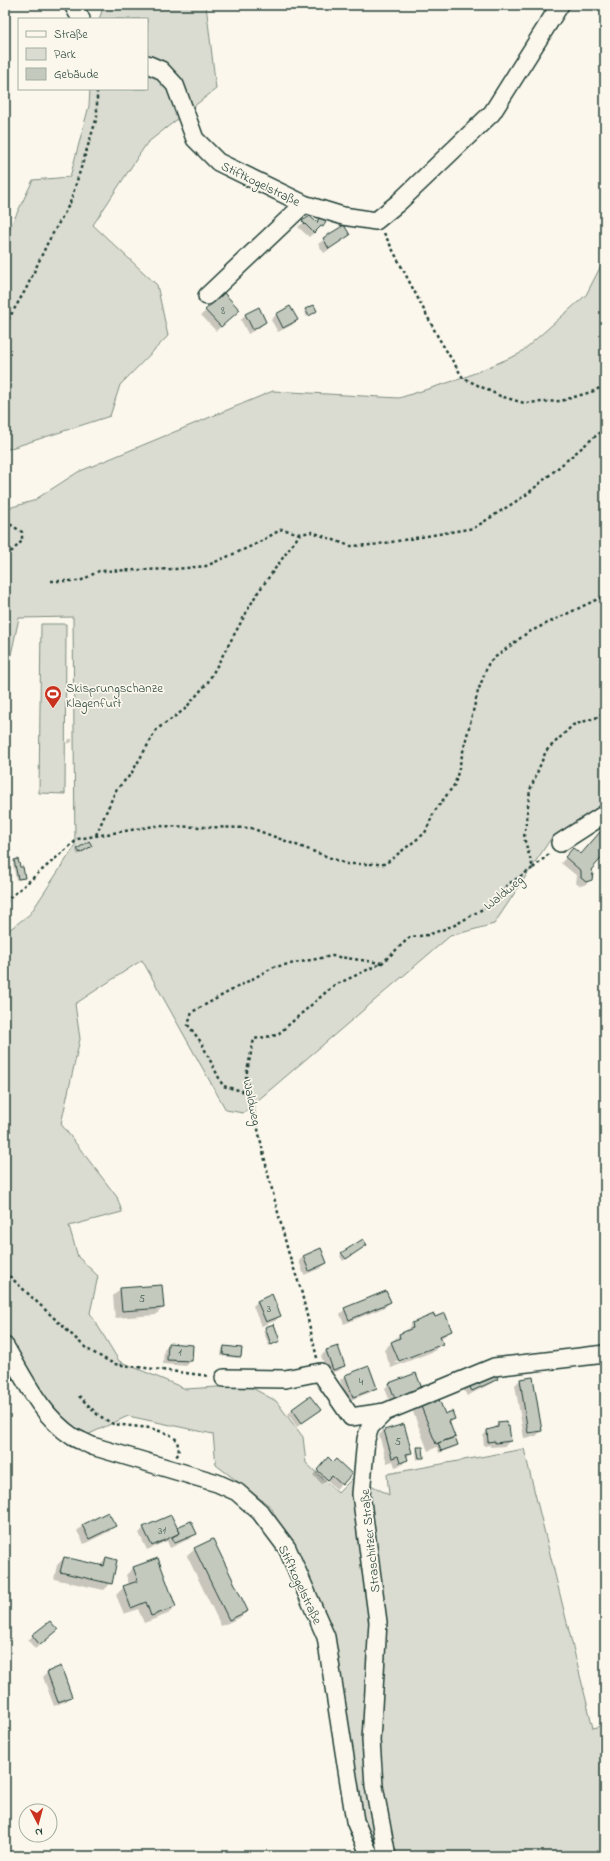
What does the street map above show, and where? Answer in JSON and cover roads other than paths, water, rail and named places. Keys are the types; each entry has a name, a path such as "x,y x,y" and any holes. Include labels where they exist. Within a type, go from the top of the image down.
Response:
{"street":[{"path":"73,5 80,18"},
{"name":"Stiftkogelstraße","path":"148,64 161,70 175,85 195,139 218,162 304,204 342,216 376,221 398,204 492,113 560,5"},
{"path":"206,296 304,204"},
{"path":"560,843 605,814"},
{"name":"Stiftkogelstraße","path":"5,1346 38,1402 55,1422 73,1437 92,1446 217,1483 237,1492 260,1512 286,1548 326,1637 355,1821 370,1856"},
{"name":"Straschitzer Straße","path":"387,1856 374,1786 371,1740 378,1622 361,1494 366,1439 370,1427 385,1412 494,1367 605,1354"},
{"path":"224,1378 285,1379 320,1372 366,1439"},
{"path":"351,1417 385,1412"}],"place":[{"name":"Skisprungschanze Klagenfurt","path":"53,709"}]}
